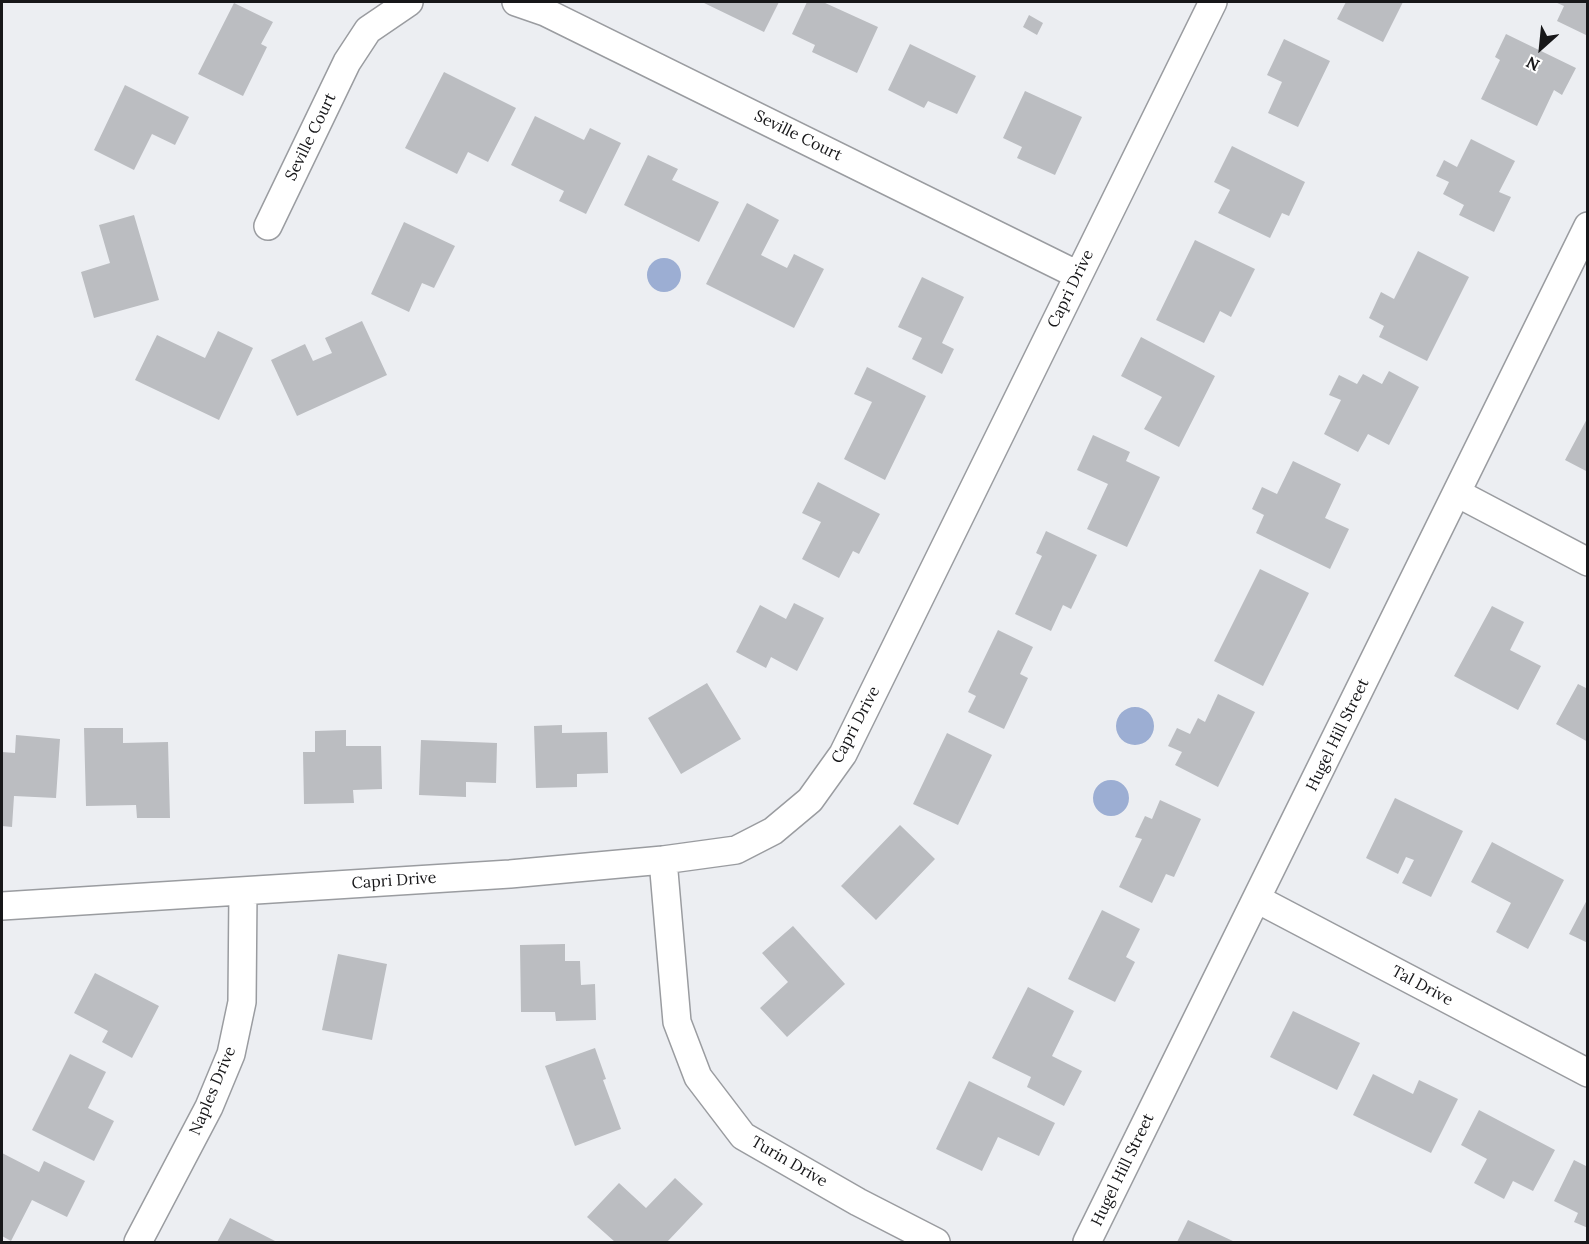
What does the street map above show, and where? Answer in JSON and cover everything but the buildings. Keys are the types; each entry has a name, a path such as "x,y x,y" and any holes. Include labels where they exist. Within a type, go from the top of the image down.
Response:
{"street":[{"name":"Seville Court","path":"268,226 347,62 368,30 409,2"},
{"name":"Seville Court","path":"516,2 545,12 1078,275"},
{"name":"Capri Drive","path":"2,906 510,874 663,860 736,850 773,831 810,800 843,754 1213,2"},
{"name":"Hugel Hill Street","path":"1087,1242 1587,226"},
{"path":"1457,493 1587,562"},
{"name":"Turin Drive","path":"663,860 677,1022 698,1077 743,1136 858,1202 936,1242"},
{"name":"Naples Drive","path":"138,1242 209,1107 231,1054 242,1002 243,891"},
{"name":"Tal Drive","path":"1257,899 1587,1072"}],"water":[{"path":"664,258 676,263 681,275 676,287 664,292 652,287 647,275 652,263"},
{"path":"1135,707 1148,713 1154,726 1148,739 1135,745 1122,739 1116,726 1122,713"},
{"path":"1111,780 1124,785 1129,798 1124,811 1111,816 1098,811 1093,798 1098,785"}]}
